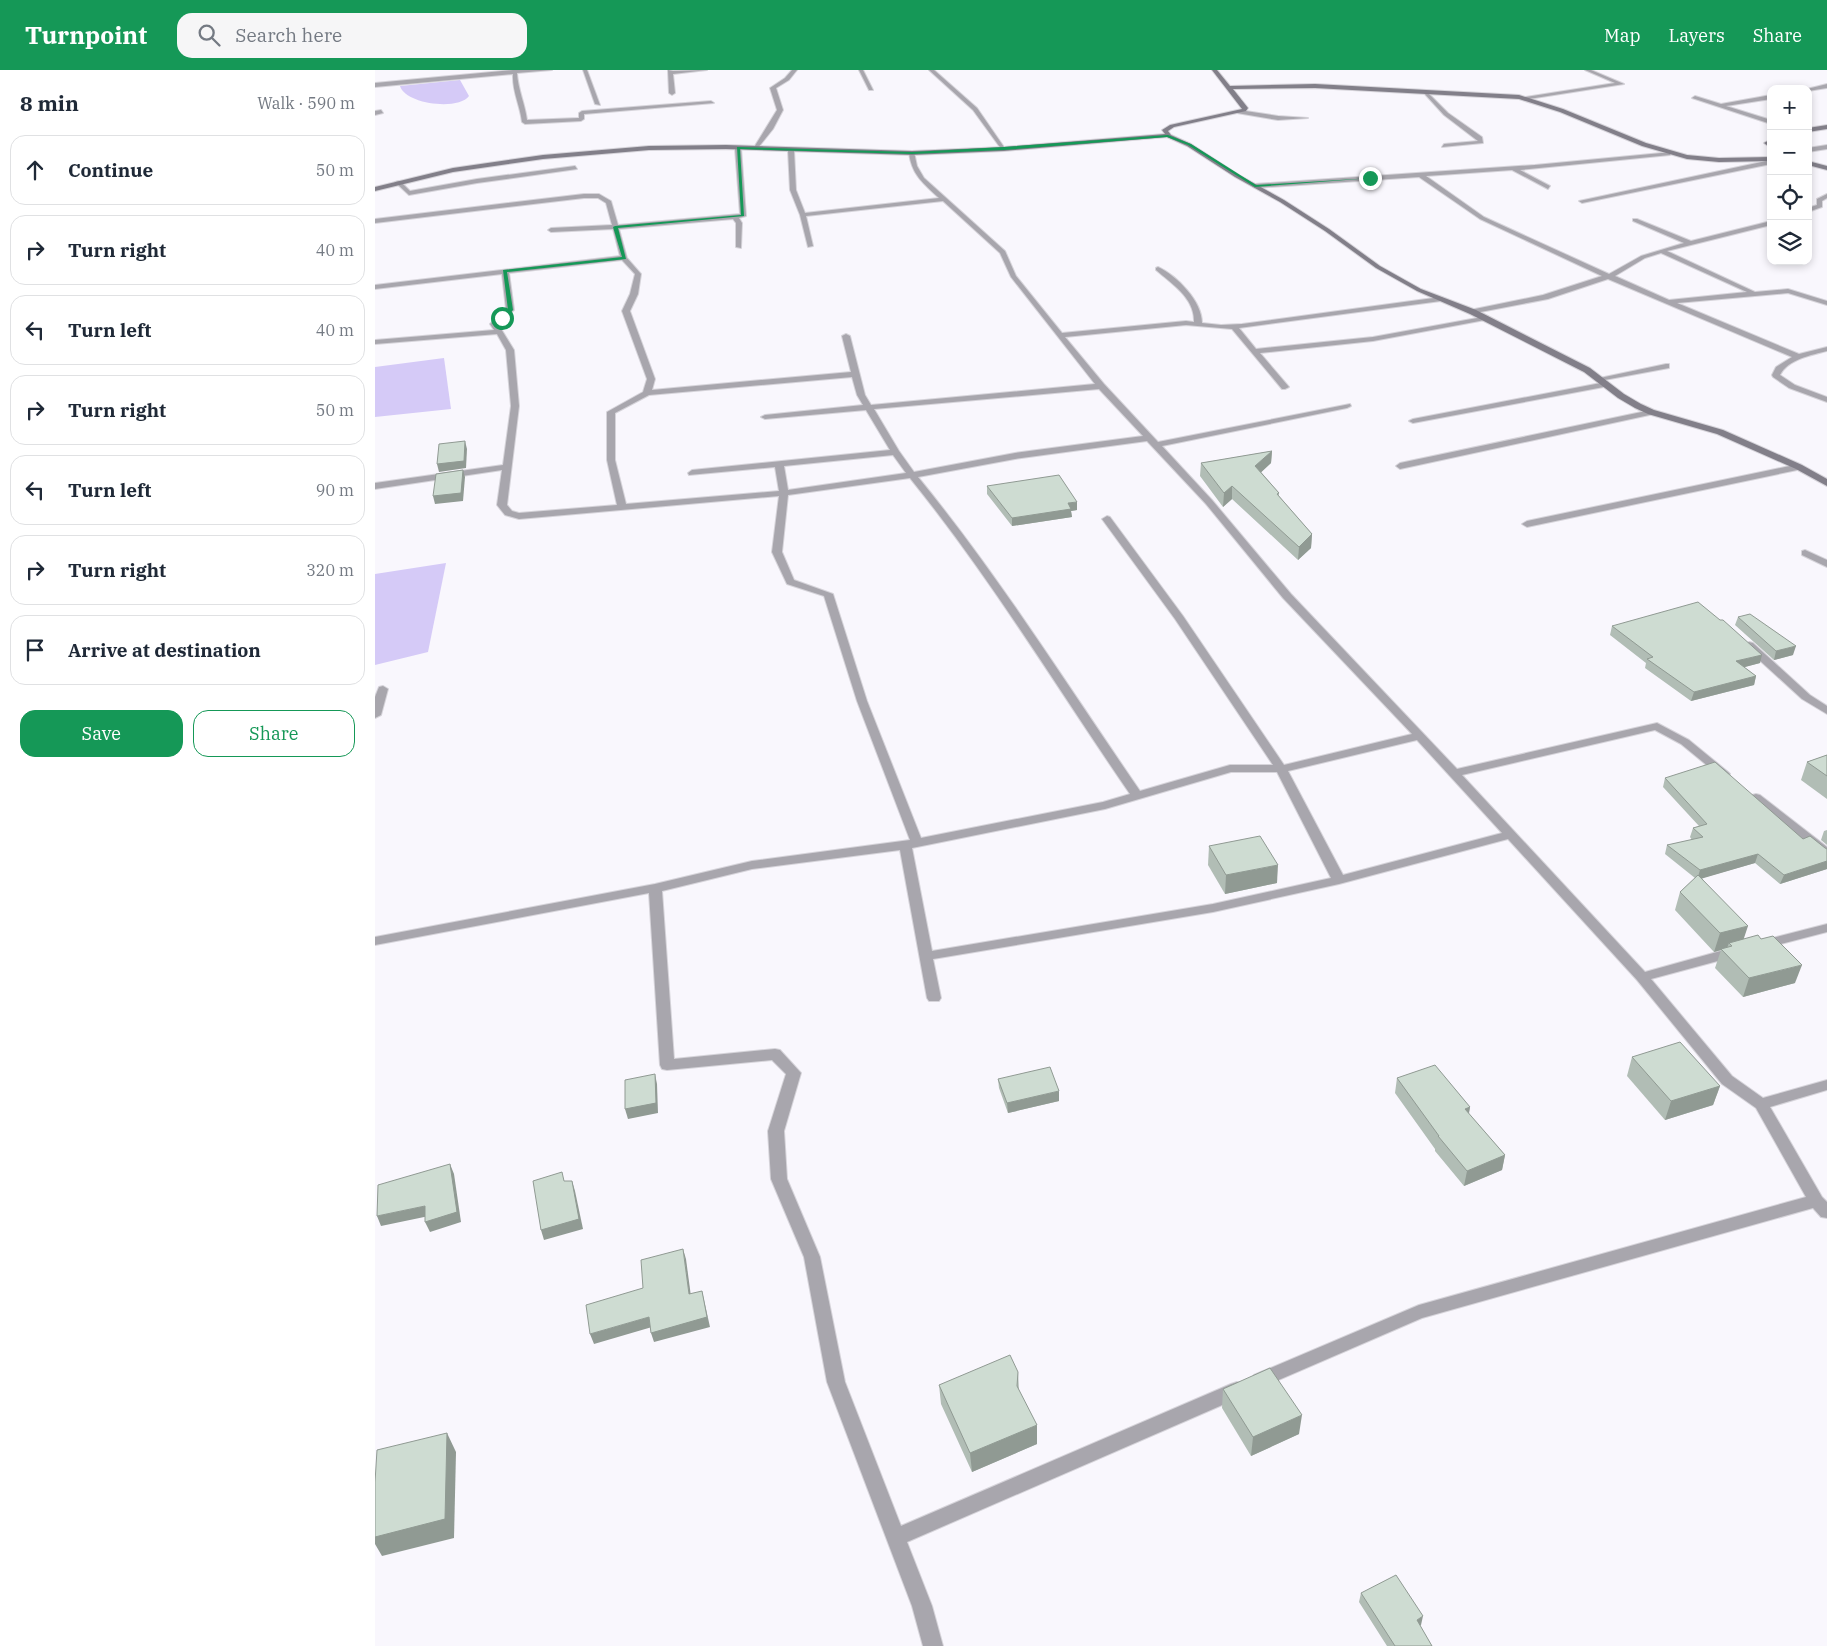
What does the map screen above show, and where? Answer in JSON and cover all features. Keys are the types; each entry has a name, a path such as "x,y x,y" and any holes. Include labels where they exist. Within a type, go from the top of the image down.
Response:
{"street":[{"path":"375,85 515,71 551,70"},
{"path":"585,70 598,104"},
{"path":"673,93 670,71 705,70"},
{"path":"755,148 770,129 780,110 773,88 787,79 795,70"},
{"path":"861,70 871,89"},
{"path":"931,70 975,109 1004,148"},
{"path":"1214,70 1245,108 1239,112"},
{"path":"1228,88 1315,86 1523,98 1621,84 1587,70"},
{"path":"515,71 515,88 523,106 525,122 581,119 582,113 711,103"},
{"path":"1812,89 1827,87"},
{"path":"1425,93 1437,106 1480,138 1481,142 1444,146"},
{"path":"1523,98 1647,146 1670,153 1704,160 1767,161"},
{"path":"1695,98 1767,121"},
{"path":"1720,106 1767,98"},
{"path":"1168,136 1165,130 1172,126 1239,112 1278,118 1305,118"},
{"path":"1812,129 1827,127"},
{"path":"375,189 453,170 543,157 649,148 755,148 912,153 1168,136 1189,145 1327,230 1378,267 1419,290 1473,312 1587,370 1621,396 1651,412 1720,432 1799,467 1827,483"},
{"path":"1812,149 1827,147"},
{"path":"551,230 615,227 743,216 738,148"},
{"path":"791,150 793,190 803,215 810,246"},
{"path":"895,1538 1419,1312 1822,1206 1761,1104 1727,1080 1642,977 1421,736 1287,596 1209,502 1101,386 1013,276 1003,252 922,179 914,166 912,153"},
{"path":"1255,186 1512,168 1670,153"},
{"path":"1582,201 1767,162"},
{"path":"1812,164 1827,168"},
{"path":"398,182 409,193 477,181 575,168"},
{"path":"1512,168 1548,187"},
{"path":"1421,175 1482,218 1608,276 1798,357"},
{"path":"375,221 583,196 605,198 612,207 615,227 624,258 638,274 634,294 626,311 651,379 647,393"},
{"path":"1812,209 1820,206 1819,200 1827,196"},
{"path":"803,215 943,199"},
{"path":"735,218 739,223 739,247"},
{"path":"1635,220 1690,243"},
{"path":"1473,312 1545,297 1608,276 1643,257 1661,251 1767,224"},
{"path":"1661,251 1755,293"},
{"path":"375,288 624,258"},
{"path":"1158,269 1195,303 1199,315 1198,324"},
{"path":"505,271 510,310 494,324 497,332 510,350 515,406 502,505 510,514 519,516 785,493 913,475 1015,456 1153,442 1347,406"},
{"path":"1669,301 1788,291 1827,303"},
{"path":"1060,335 1198,324 1235,327 1441,299"},
{"path":"1255,351 1373,339 1485,318"},
{"path":"1235,327 1285,387"},
{"path":"375,342 497,332"},
{"path":"846,336 861,396 895,452 949,519 1013,609 1137,796"},
{"path":"1827,349 1798,357 1779,369 1776,375 1779,379 1789,384 1827,400"},
{"path":"1413,421 1603,382 1666,366"},
{"path":"621,508 611,460 611,412 647,393 856,374"},
{"path":"765,417 1101,386"},
{"path":"1400,466 1651,412"},
{"path":"692,473 895,452"},
{"path":"779,465 785,493 777,552 791,582 827,594 911,844 926,956 934,998"},
{"path":"375,486 507,467"},
{"path":"1527,524 1799,467"},
{"path":"1107,519 1179,618 1281,769 1339,880"},
{"path":"1805,553 1827,564"},
{"path":"1740,638 1806,697 1827,711"},
{"path":"375,715 383,689"},
{"path":"1455,773 1657,726 1685,742 1731,779"},
{"path":"375,942 655,888 752,865 911,844 1105,805 1231,768 1281,769 1421,736"},
{"path":"1746,791 1827,853"},
{"path":"926,956 1213,908 1339,880 1511,834"},
{"path":"655,888 667,1065 775,1054 794,1073 776,1131 779,1179 812,1257 836,1382 922,1606 933,1646"},
{"path":"1642,977 1827,928"},
{"path":"1761,1104 1827,1085"}],"shaded area":[{"path":"460,80 469,96 463,101 444,104 421,101 411,97 400,86"},
{"path":"444,358 451,409 375,417 375,367"},
{"path":"446,563 428,652 375,665 375,574"}],"building":[{"path":"465,441 464,461 437,464 439,444"},
{"path":"1272,451 1255,466 1312,534 1299,547 1232,486 1224,493 1201,463"},
{"path":"463,470 461,493 433,496 436,474"},
{"path":"1059,475 1077,502 1068,503 1071,509 1012,518 987,486"},
{"path":"1698,602 1720,620 1723,620 1762,655 1736,661 1756,676 1694,692 1647,659 1653,657 1612,626"},
{"path":"1750,614 1796,646 1776,651 1738,617"},
{"path":"1827,755 1827,776 1807,762"},
{"path":"1715,762 1803,839 1810,836 1827,849 1827,861 1784,875 1758,854 1700,870 1667,845 1703,837 1693,828 1707,824 1665,778"},
{"path":"1260,836 1278,865 1226,875 1209,846"},
{"path":"1698,875 1748,926 1720,933 1680,892"},
{"path":"1758,935 1761,939 1773,936 1802,965 1749,978 1721,949 1732,946 1729,943"},
{"path":"1680,1042 1720,1086 1671,1101 1632,1057"},
{"path":"1435,1065 1470,1107 1465,1109 1505,1155 1467,1171 1438,1136 1397,1078"},
{"path":"1050,1067 1059,1091 1007,1103 998,1079"},
{"path":"655,1074 656,1103 625,1109 625,1080"},
{"path":"450,1164 457,1212 425,1222 425,1206 377,1216 378,1185"},
{"path":"562,1172 564,1181 572,1181 579,1219 541,1230 533,1181"},
{"path":"683,1249 689,1294 702,1291 707,1317 651,1333 649,1317 590,1334 586,1305 643,1288 641,1260"},
{"path":"1010,1355 1018,1372 1017,1386 1037,1425 970,1453 939,1385"},
{"path":"1270,1368 1302,1415 1253,1437 1223,1389"},
{"path":"447,1433 445,1519 375,1537 377,1450"},
{"path":"1396,1575 1423,1616 1417,1620 1432,1646 1395,1646 1361,1593"}],"route":[{"path":"502,318 510,310 505,271 624,258 615,227 743,216 738,148 912,153 1168,136 1189,145 1255,186 1370,178"}]}
